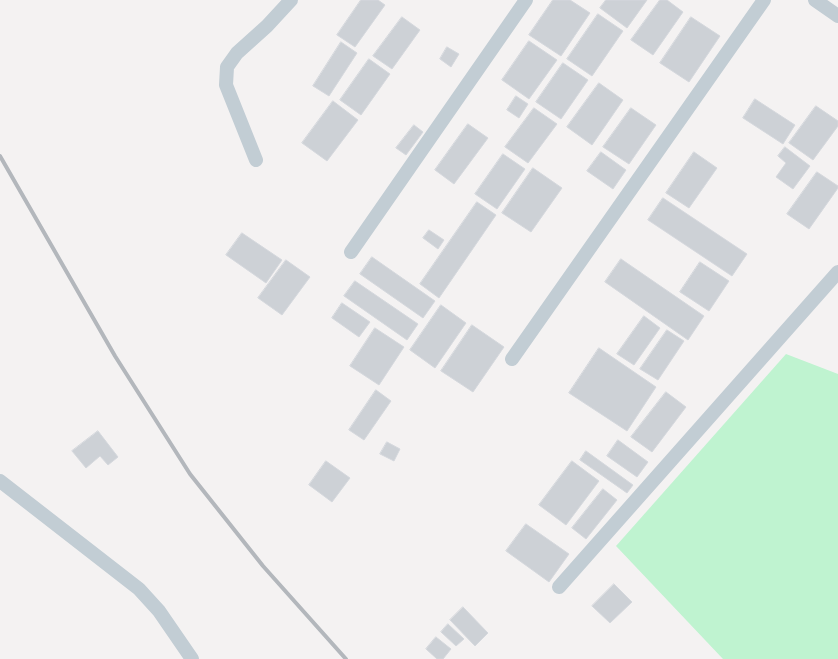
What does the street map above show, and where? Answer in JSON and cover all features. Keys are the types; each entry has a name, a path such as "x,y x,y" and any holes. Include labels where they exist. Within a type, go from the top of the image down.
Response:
{"street":[{"path":"256,160 226,85 227,67 237,53 267,26 291,0"},
{"path":"351,252 526,0"},
{"path":"512,358 764,0"},
{"path":"815,0 838,16"},
{"path":"559,587 838,272"},
{"path":"0,481 139,588 159,610 192,659"}],"green space":[{"path":"786,354 838,374 838,659 723,659 616,546"}],"building":[{"path":"361,0 378,0 385,5 355,47 337,35"},
{"path":"553,0 570,0 590,13 561,56 529,35"},
{"path":"606,0 647,0 627,28 600,8"},
{"path":"660,0 667,0 683,12 653,55 631,40"},
{"path":"598,14 623,31 592,76 567,59"},
{"path":"402,17 420,30 392,69 373,56"},
{"path":"691,17 720,36 689,82 660,63"},
{"path":"529,41 557,60 529,99 502,80"},
{"path":"341,42 357,53 329,96 313,86"},
{"path":"447,47 459,54 451,67 440,59"},
{"path":"369,59 390,74 361,115 340,100"},
{"path":"563,63 588,80 561,119 536,102"},
{"path":"599,83 623,100 592,145 567,127"},
{"path":"516,96 528,104 519,118 507,110"},
{"path":"755,99 795,125 783,144 743,118"},
{"path":"333,101 358,120 327,161 302,143"},
{"path":"816,106 838,121 838,126 813,160 789,143"},
{"path":"534,108 557,124 528,163 505,147"},
{"path":"631,108 656,125 629,164 603,147"},
{"path":"468,124 488,138 454,184 435,170"},
{"path":"414,125 423,132 406,155 396,148"},
{"path":"785,147 810,166 793,189 776,177 786,163 778,156"},
{"path":"601,152 626,170 613,189 587,171"},
{"path":"694,152 717,168 689,208 666,193"},
{"path":"503,154 525,169 497,209 475,194"},
{"path":"533,168 562,188 531,232 502,213"},
{"path":"817,172 838,186 838,188 809,229 787,214"},
{"path":"663,198 747,254 732,276 648,220"},
{"path":"477,202 496,215 439,298 420,284"},
{"path":"429,230 444,240 438,249 423,238"},
{"path":"242,233 282,260 266,283 226,255"},
{"path":"372,257 435,301 423,318 360,274"},
{"path":"621,259 704,316 688,340 605,282"},
{"path":"286,260 310,277 282,315 258,298"},
{"path":"700,262 729,281 709,311 680,292"},
{"path":"355,281 418,324 407,340 344,296"},
{"path":"342,303 370,322 359,337 332,318"},
{"path":"441,305 466,323 435,368 410,350"},
{"path":"644,316 660,328 634,365 617,354"},
{"path":"472,325 504,347 473,392 441,371"},
{"path":"375,328 404,347 379,385 350,366"},
{"path":"667,330 684,341 658,380 640,369"},
{"path":"599,348 656,387 627,431 569,393"},
{"path":"376,390 391,401 364,440 349,430"},
{"path":"666,392 686,407 652,452 631,437"},
{"path":"98,431 118,457 108,465 100,456 86,468 72,451"},
{"path":"618,440 648,462 637,477 607,456"},
{"path":"387,442 400,449 394,461 380,454"},
{"path":"586,451 633,485 627,493 580,460"},
{"path":"326,461 350,478 332,502 309,485"},
{"path":"572,461 599,481 566,525 539,505"},
{"path":"603,489 617,500 586,539 572,528"},
{"path":"526,524 569,554 549,582 506,551"},
{"path":"614,584 632,602 610,623 592,606"},
{"path":"463,607 488,633 475,646 450,620"},
{"path":"448,624 464,639 456,646 441,632"},
{"path":"436,637 451,649 443,659 437,659 426,649"}],"railway":[{"path":"0,156 115,356 190,474 263,566 346,659"}]}
